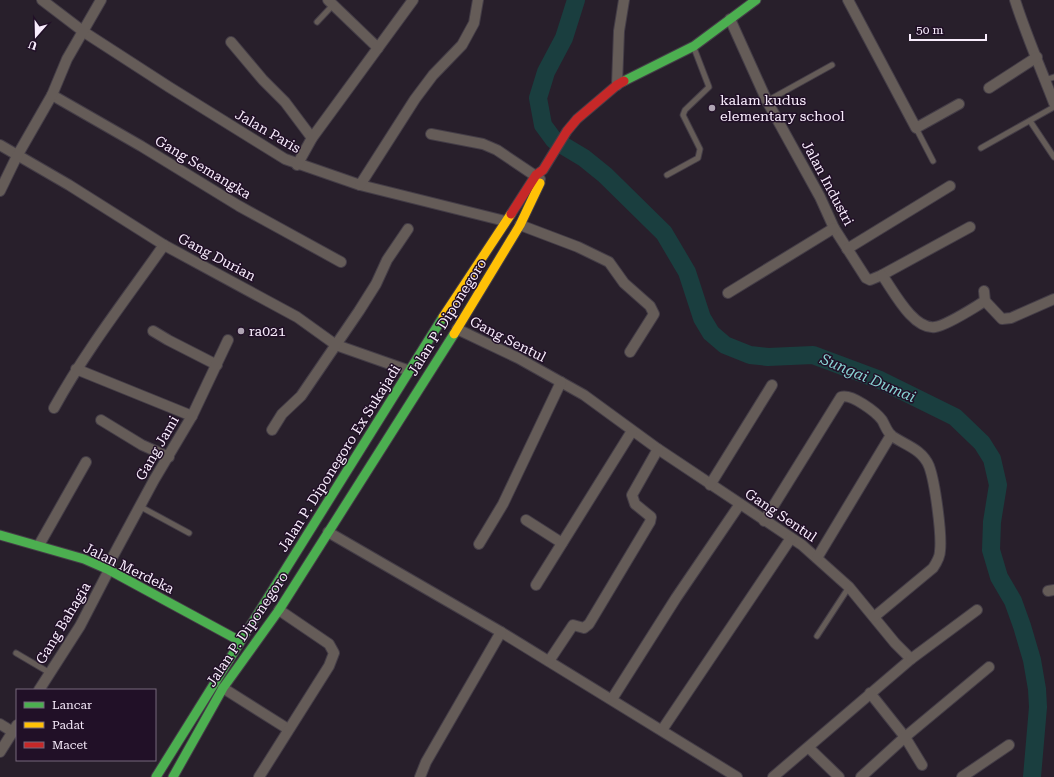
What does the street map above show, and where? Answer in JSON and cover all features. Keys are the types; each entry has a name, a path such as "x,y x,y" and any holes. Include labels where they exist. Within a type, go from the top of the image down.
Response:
{"main road":[{"path":"617,85 694,46 756,0"},
{"name":"Jalan P. Diponegoro Ex Sukajadi","path":"156,777 505,220 540,175 567,131 582,114 617,85"},
{"name":"Jalan P. Diponegoro","path":"173,777 223,688 279,610 457,329 520,225 540,175"},
{"path":"410,371 426,377"},
{"name":"Jalan Merdeka","path":"0,535 84,559 109,570 240,641"}],"street":[{"name":"Jalan Paris","path":"42,0 84,32 284,159 297,165 360,185 505,220"},
{"path":"0,191 17,156 52,95 67,59 84,32 101,0"},
{"path":"297,165 312,138 414,0"},
{"path":"360,185 415,99 433,74 462,45 474,23 478,0"},
{"path":"617,85 619,31 624,0"},
{"path":"848,0 916,128 959,104"},
{"path":"1015,0 1024,28 1037,57 1050,78 1054,103"},
{"path":"330,2 378,48"},
{"name":"Jalan Industri","path":"730,19 767,101 820,197 834,228 866,278 870,280 882,275"},
{"path":"231,42 263,80 286,102 312,138"},
{"path":"989,88 1037,57"},
{"name":"Gang Semangka","path":"52,95 207,185 239,206 341,262"},
{"path":"431,134 483,144 498,150 540,175"},
{"name":"Gang Durian","path":"0,145 69,185 164,245 296,317 336,345 410,371"},
{"path":"847,249 950,186"},
{"path":"520,225 578,247 609,262 624,284 650,306 654,314 630,352"},
{"path":"970,227 882,275 910,315 920,324 927,326 939,326 986,302"},
{"path":"728,293 834,228"},
{"path":"272,430 278,419 301,396 336,345 376,284 387,260 408,229"},
{"path":"54,408 76,368 164,245"},
{"path":"984,291 986,302 998,316 1006,319 1054,299"},
{"name":"Gang Sentul","path":"457,329 518,358 584,395 710,485 791,538 817,558 849,587 895,643 911,659"},
{"path":"153,331 217,365"},
{"name":"Gang Jami","path":"109,570 112,558 141,507 154,480 192,416 228,340"},
{"path":"76,368 192,416"},
{"path":"480,544 503,504 561,382"},
{"path":"710,485 772,385"},
{"path":"764,521 841,397 845,396 852,398 877,414 891,435 910,446 920,454 929,466 939,517 940,551 938,560 933,568 874,617"},
{"path":"101,420 142,445 169,457"},
{"path":"536,585 632,430"},
{"path":"817,558 891,435"},
{"path":"549,661 573,625 584,628 589,624 650,522 651,517 635,504 632,496 658,449"},
{"path":"39,545 86,462"},
{"path":"612,699 676,598 740,504"},
{"path":"526,520 562,543"},
{"path":"328,532 501,632 737,777"},
{"path":"662,730 791,538"},
{"name":"Gang Bahagia","path":"40,689 80,626 109,570"},
{"path":"259,777 329,666 334,653 329,644 279,610"},
{"path":"773,777 809,748 870,693 911,659 977,610"},
{"path":"422,776 426,762 501,632"},
{"path":"861,777 905,737 989,667"},
{"path":"223,688 288,729"},
{"path":"870,693 905,737 922,765"},
{"path":"0,724 15,729 0,752"},
{"path":"962,777 1009,745"},
{"path":"809,748 839,777"}],"lane":[{"path":"317,22 330,2"},
{"path":"667,175 698,158 700,153 700,149 683,115 685,110 709,87 694,46"},
{"path":"767,101 832,65"},
{"path":"981,148 1054,107"},
{"path":"1030,121 1054,157"},
{"path":"916,128 933,161"},
{"path":"141,507 189,534"},
{"path":"817,636 849,587"},
{"path":"16,652 50,673"}],"waterway":[{"name":"Sungai Dumai","path":"576,0 564,38 546,72 538,98 543,125 554,140 584,158 605,175 664,233 687,272 702,318 711,333 725,345 750,355 768,357 813,355 880,380 955,417 982,443 992,459 998,485 992,522 991,550 999,577 1013,601 1022,626 1032,660 1037,689 1038,707 1032,777"}],"traffic: fast":[{"path":"624,81 694,46 756,0"},
{"path":"156,777 443,317"},
{"path":"173,777 223,688 279,610 454,334"},
{"path":"0,535 84,559 109,570 240,641"}],"traffic: slow":[{"path":"454,334 520,225 540,183"},
{"path":"443,317 511,214"}],"traffic: jam":[{"path":"511,214 536,175 543,170 567,131 577,119 617,85 624,81"}],"place":[{"name":"kalam kudus elementary school","path":"712,108"},
{"name":"ra021","path":"241,331"}]}
